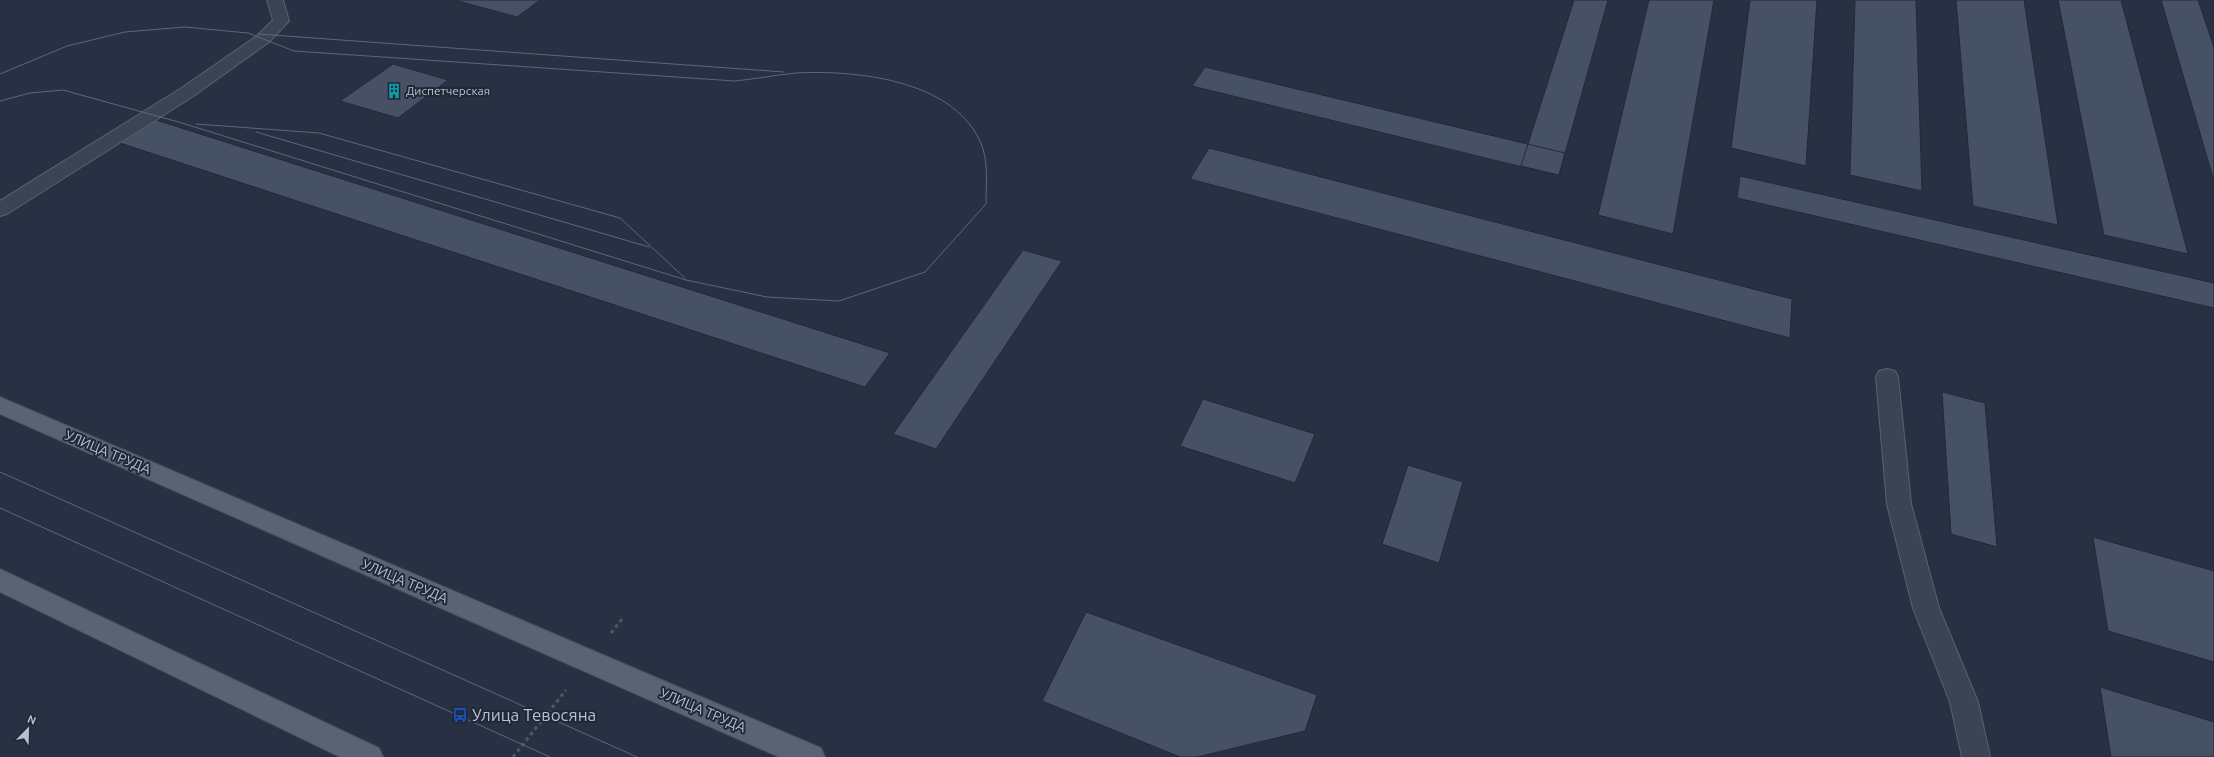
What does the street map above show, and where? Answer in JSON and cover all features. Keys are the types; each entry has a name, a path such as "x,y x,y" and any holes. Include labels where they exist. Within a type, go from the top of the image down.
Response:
{"main road":[{"name":"УЛИЦА ТРУДА","path":"0,405 811,757"},
{"path":"0,580 369,757"}],"lane":[{"path":"0,210 186,93 263,39 281,21 275,0"},
{"path":"1887,377 1899,504 1926,608 1964,702 1976,757"}],"building":[{"path":"454,0 540,0 517,17"},
{"path":"1574,0 1608,0 1559,175 1521,166"},
{"path":"1649,0 1714,0 1673,234 1598,215"},
{"path":"1750,0 1817,0 1806,166 1731,148"},
{"path":"1855,0 1916,0 1922,191 1850,175"},
{"path":"1956,0 2024,0 2058,225 1973,206"},
{"path":"2058,0 2121,0 2188,254 2104,235"},
{"path":"2161,0 2198,0 2214,47 2214,181"},
{"name":"Диспетчерская","path":"393,64 448,80 398,118 340,101"},
{"path":"1205,67 1565,153 1559,176 1192,86"},
{"path":"156,120 890,353 865,387 120,143"},
{"path":"1209,148 1792,299 1790,338 1190,179"},
{"path":"1740,176 2214,283 2214,308 1737,198"},
{"path":"1023,250 1062,261 936,449 893,434"},
{"path":"1942,392 1985,403 1997,547 1951,534"},
{"path":"1203,399 1315,434 1295,483 1180,446"},
{"path":"1408,465 1463,482 1439,563 1382,544"},
{"path":"2093,537 2214,571 2214,662 2108,631"},
{"path":"1086,612 1317,695 1305,731 1197,757 1180,757 1042,701"},
{"path":"2100,687 2214,722 2214,757 2111,757"}],"tram line":[{"path":"0,74 67,46 125,32 185,27 248,33 294,51 735,81 796,73 846,74 872,77 925,91 947,104 966,120 980,141 985,156 986,204 925,272 839,301 767,297 686,280 182,123 63,90 30,93 0,101"},
{"path":"258,34 784,72"},
{"path":"196,124 319,133 620,218 685,278"},
{"path":"256,132 649,247"},
{"path":"0,472 637,757"},
{"path":"0,508 550,757"}],"place":[{"name":"Диспетчерская","path":"394,91"},
{"name":"Улица Тевосяна","path":"460,715"}]}
